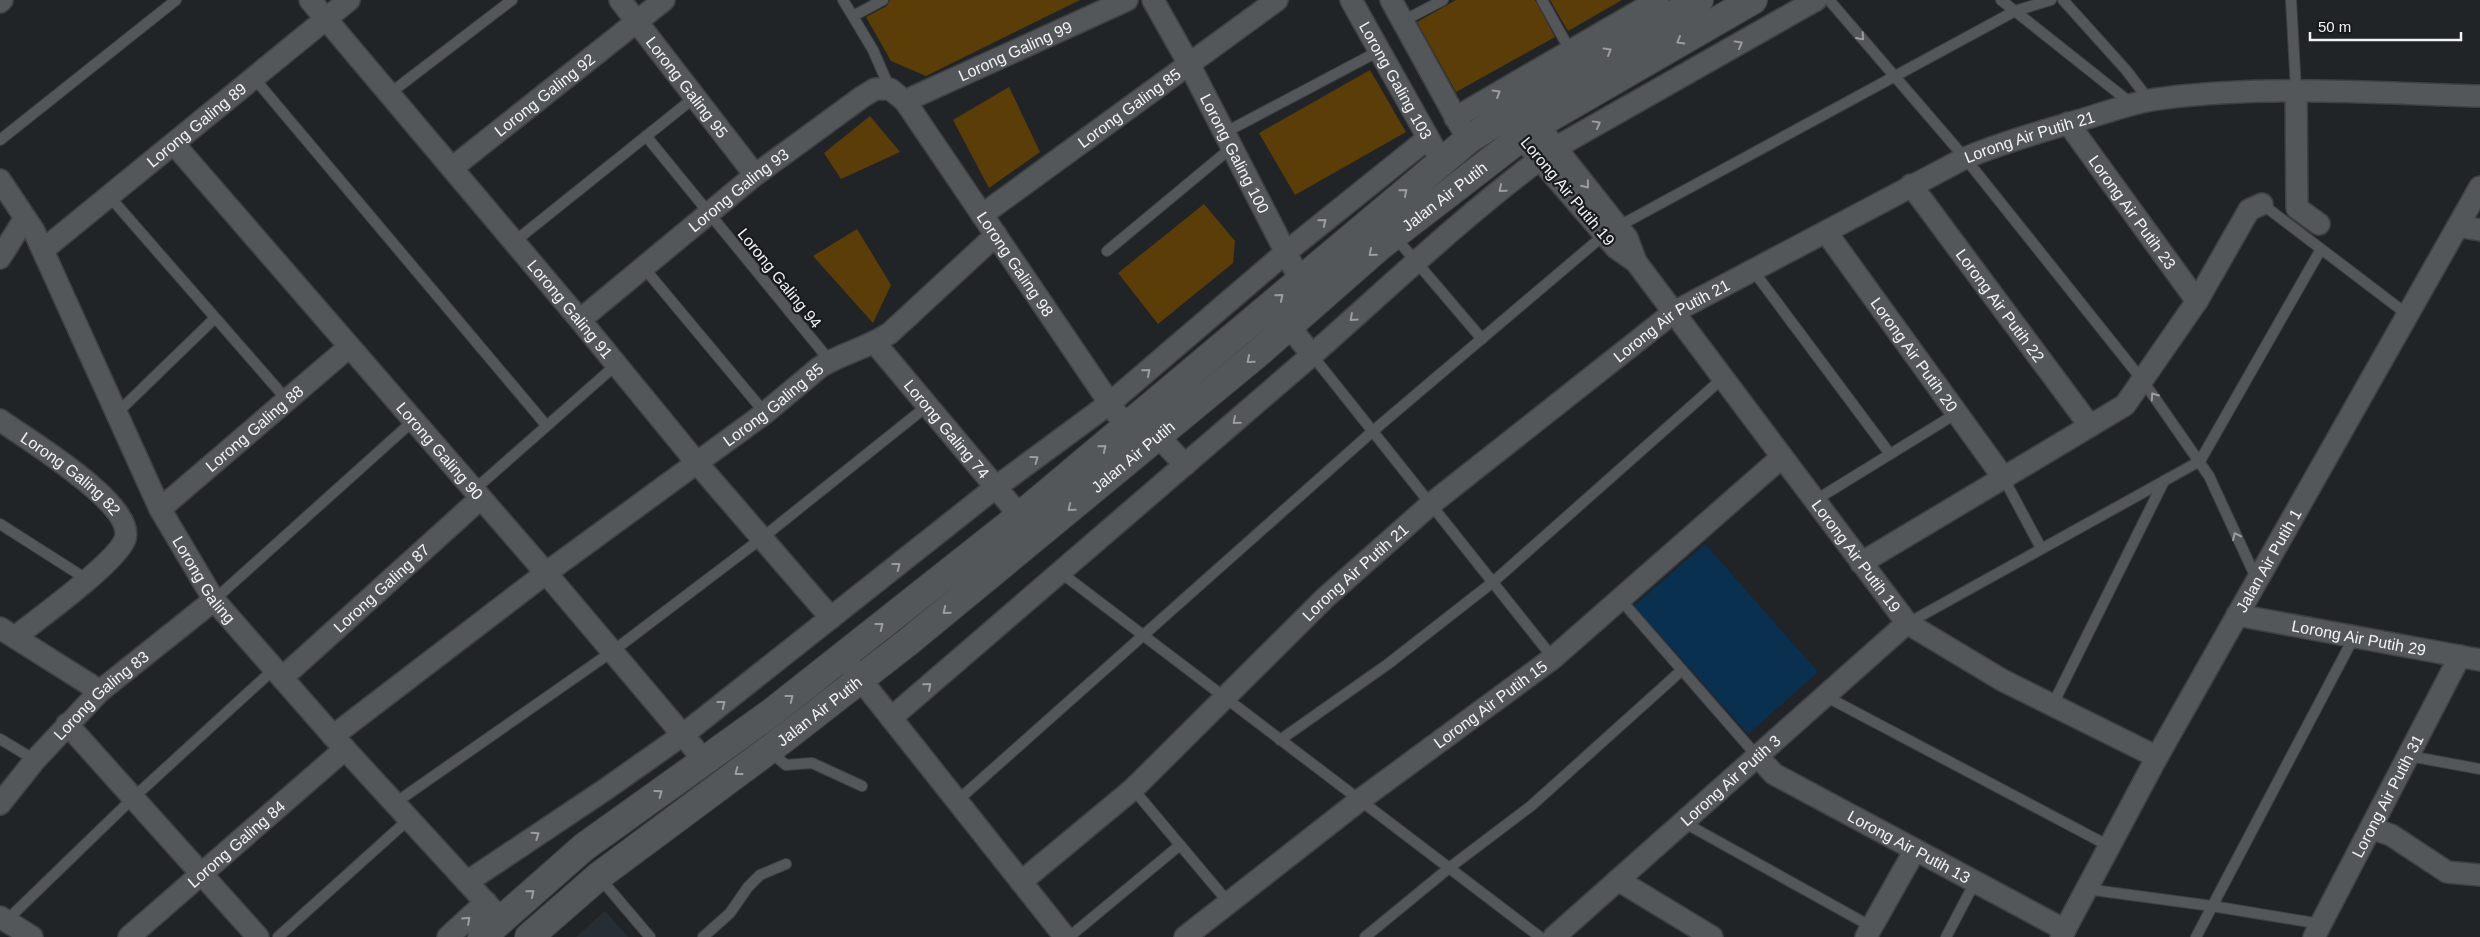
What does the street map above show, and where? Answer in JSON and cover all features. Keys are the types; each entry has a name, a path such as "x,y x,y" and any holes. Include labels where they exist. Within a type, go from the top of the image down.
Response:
{"street":[{"name":"Lorong Galing 91","path":"310,0 617,364 697,463 831,618"},
{"name":"Lorong Galing 89","path":"43,250 349,0"},
{"name":"Lorong Galing 95","path":"620,0 755,175"},
{"name":"Lorong Galing 92","path":"452,168 664,0"},
{"name":"Lorong Galing 99","path":"897,95 1127,0"},
{"name":"Lorong Galing 100","path":"1153,0 1189,64 1300,280"},
{"name":"Lorong Galing 85","path":"982,215 1277,0"},
{"name":"Lorong Galing 103","path":"1351,0 1435,150"},
{"path":"1391,0 1462,129 1575,59 1658,0"},
{"name":"Jalan Air Putih","path":"529,937 598,876 768,750 908,642 1159,437 1394,235 1521,120 1575,59 1699,0"},
{"name":"Jalan Air Putih","path":"489,919 584,847 771,713 1020,516 1127,428 1300,280 1435,150 1462,129 1521,120 1753,0"},
{"path":"891,718 1510,182 1548,153 1816,0"},
{"name":"Lorong Galing 93","path":"580,320 755,175 862,97 874,89 897,95"},
{"path":"2296,90 2297,208 2319,224"},
{"name":"Lorong Air Putih 21","path":"1021,882 1133,789 1325,598 1431,504 1674,312 1752,269 1965,158 2001,143 2141,102 2202,94 2296,90 2480,96"},
{"name":"Lorong Galing 98","path":"897,95 982,215 1127,428"},
{"name":"Lorong Air Putih 19","path":"1521,120 1611,230 1616,248 1636,262 1907,623 2002,680 2157,757"},
{"name":"Lorong Air Putih 23","path":"2068,123 2197,301"},
{"name":"Lorong Galing 90","path":"174,144 546,573 684,734 704,760"},
{"path":"467,882 684,734 996,488 1110,404 1286,253 1435,150"},
{"name":"Lorong Galing","path":"0,180 43,250 160,509 214,600 339,742 467,882 489,919"},
{"name":"Lorong Air Putih 22","path":"1911,185 2090,426"},
{"name":"Jalan Air Putih 1","path":"2063,934 2157,757 2480,187"},
{"path":"1861,563 2125,405 2197,301 2249,210 2262,204"},
{"path":"0,258 25,218"},
{"path":"2458,226 2480,230"},
{"name":"Lorong Air Putih 20","path":"1826,232 2004,477"},
{"name":"Lorong Galing 85","path":"546,573 697,463 830,361 875,343 906,320 996,236"},
{"path":"1289,326 1312,355"},
{"name":"Lorong Galing 74","path":"875,343 1020,516"},
{"name":"Lorong Galing 88","path":"160,509 349,347"},
{"path":"1169,353 1189,374"},
{"name":"Lorong Galing 82","path":"0,420 100,491 123,522 126,532 124,541 88,580 8,633"},
{"path":"1159,437 1185,465"},
{"name":"Lorong Air Putih 15","path":"1186,937 1228,902 1360,800 1553,658 1782,457"},
{"name":"Lorong Galing 87","path":"278,673 477,494"},
{"name":"Lorong Galing 84","path":"128,937 202,875 339,742 546,573"},
{"name":"Lorong Galing 83","path":"0,804 35,760 100,690 214,600"},
{"name":"Lorong Air Putih 29","path":"2237,615 2470,658"},
{"name":"Lorong Air Putih 3","path":"1554,937 1907,623"},
{"path":"8,633 100,690"},
{"path":"842,656 1065,937"},
{"name":"Lorong Air Putih 31","path":"2317,930 2409,756 2470,658"},
{"path":"67,724 258,937"},
{"name":"Lorong Air Putih 13","path":"1758,756 1774,774 1975,882 2063,934"},
{"path":"2371,828 2391,835 2447,872 2480,875"},
{"path":"1869,932 1915,850"},
{"path":"1618,880 1711,937"},
{"path":"3,919 32,937"},
{"path":"448,937 489,919"}],"lane":[{"path":"0,140 176,0"},
{"path":"389,94 512,0"},
{"path":"843,0 897,95"},
{"path":"853,16 883,0"},
{"path":"1402,22 1442,0"},
{"path":"1542,0 1575,59"},
{"path":"1829,0 1965,158 2143,381 2200,461 2257,580"},
{"path":"2001,0 2141,102"},
{"path":"957,801 1373,431 1611,230 1893,75 2015,11 2051,0"},
{"path":"2063,0 2126,70 2141,102"},
{"path":"2291,0 2296,90"},
{"path":"1107,250 1228,140 1379,51"},
{"path":"254,78 546,426"},
{"path":"514,242 695,97"},
{"name":"Lorong Galing 94","path":"646,136 830,361"},
{"path":"109,196 287,400"},
{"path":"2262,204 2408,315"},
{"path":"1394,235 1482,339"},
{"path":"1907,623 2200,461 2321,249"},
{"path":"644,268 765,412"},
{"path":"1752,269 1890,454"},
{"path":"117,413 215,318"},
{"path":"1312,355 1553,658"},
{"path":"477,494 546,426 617,364"},
{"path":"1280,740 1388,664 1493,582 1723,378"},
{"path":"278,937 402,811 762,538 927,406"},
{"path":"1814,501 1957,413"},
{"path":"214,600 414,421"},
{"path":"2004,477 2041,548"},
{"path":"2052,706 2165,480"},
{"path":"0,524 88,580"},
{"path":"1060,572 1540,937"},
{"path":"1620,600 1758,756"},
{"path":"2196,937 2354,637"},
{"path":"1365,937 1449,868 1531,806 1682,670"},
{"path":"3,919 133,798 278,673"},
{"path":"1825,696 2109,846"},
{"path":"0,739 35,760"},
{"path":"768,750 786,765 812,763 862,786"},
{"path":"2409,756 2480,769"},
{"path":"1133,789 1228,902"},
{"path":"1683,822 1869,932"},
{"path":"1069,937 1180,845"},
{"path":"703,937 730,913 748,887 760,875 786,864"},
{"path":"598,876 650,937"},
{"path":"1946,937 1975,882"},
{"path":"2086,888 2212,906 2317,930"}],"shaded area":[{"path":"1705,544 1818,672 1748,734 1634,606"},
{"path":"605,911 628,937 576,937"}],"building":[{"path":"890,0 1080,0 926,76 891,61 866,17 887,6"},
{"path":"1456,0 1535,0 1555,37 1456,92 1417,22"},
{"path":"1550,0 1622,0 1568,31"},
{"path":"1370,70 1406,132 1295,195 1259,133"},
{"path":"1009,87 1040,152 989,188 953,120"},
{"path":"870,116 900,152 841,179 824,153"},
{"path":"1204,204 1235,241 1233,263 1158,324 1118,273"},
{"path":"857,229 891,285 873,323 813,256"}]}
